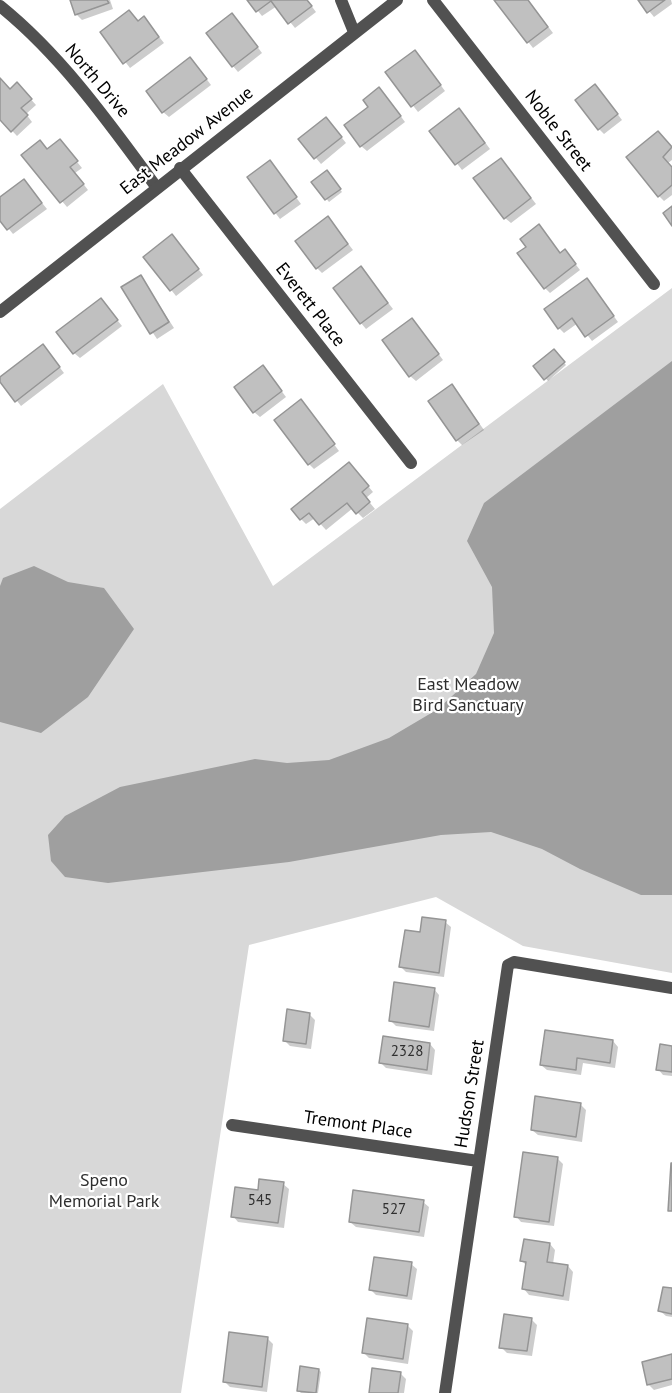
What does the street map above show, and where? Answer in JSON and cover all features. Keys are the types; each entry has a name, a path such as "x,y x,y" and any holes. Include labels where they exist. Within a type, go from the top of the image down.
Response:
{"street":[{"path":"340,0 354,32"},
{"name":"East Meadow Avenue","path":"0,312 180,168 397,0"},
{"name":"Noble Street","path":"433,0 654,284"},
{"name":"North Drive","path":"0,6 32,31 116,132 157,188"},
{"name":"Everett Place","path":"180,168 411,463"},
{"name":"Hudson Street","path":"445,1393 508,965 514,962 672,988"},
{"name":"Tremont Place","path":"232,1125 478,1161"}],"green space":[{"name":"East Meadow Bird Sanctuary","path":"672,288 672,973 523,946 436,897 249,945 181,1393 0,1393 0,509 163,384 273,586"}],"shaded area":[{"path":"672,361 672,895 641,895 580,869 542,849 491,832 441,835 289,862 108,883 65,877 51,861 48,835 65,816 120,787 255,759 287,763 329,760 389,738 438,709 476,674 494,633 492,587 467,541 484,503"},
{"path":"34,566 68,582 104,588 134,629 88,697 41,733 0,722 0,586 3,578"}],"building":[{"path":"70,0 107,0 109,3 75,15"},
{"path":"247,0 307,0 312,6 288,24 271,1 256,12"},
{"path":"494,0 528,0 548,27 527,43"},
{"path":"638,0 665,0 647,13"},
{"path":"129,10 138,21 144,16 159,37 123,64 100,32"},
{"path":"232,13 258,47 232,67 206,33"},
{"path":"415,50 441,85 411,107 385,72"},
{"path":"190,57 207,79 162,113 146,91"},
{"path":"0,78 10,89 17,82 32,99 21,108 28,115 11,132 0,120"},
{"path":"595,84 618,114 598,130 575,100"},
{"path":"379,87 401,116 360,147 344,125 368,107 363,100"},
{"path":"459,108 485,143 455,165 429,131"},
{"path":"326,117 342,137 314,159 298,139"},
{"path":"658,131 672,147 663,157 672,167 672,185 658,197 626,157"},
{"path":"60,139 78,161 70,167 84,184 60,203 21,155 40,140 47,149"},
{"path":"501,158 531,198 504,219 473,178"},
{"path":"270,160 297,197 274,214 247,177"},
{"path":"327,170 341,189 325,200 311,182"},
{"path":"24,179 42,203 7,230 0,221 0,197"},
{"path":"672,206 672,226 663,213"},
{"path":"328,216 348,244 316,269 295,241"},
{"path":"539,224 560,253 565,249 576,264 544,289 517,253 526,247 520,239"},
{"path":"172,234 199,269 170,291 143,257"},
{"path":"361,266 388,303 360,324 333,288"},
{"path":"141,275 169,322 150,334 121,287"},
{"path":"587,278 614,316 585,337 572,318 558,329 544,309"},
{"path":"101,298 118,320 73,354 56,332"},
{"path":"412,318 439,354 409,377 382,340"},
{"path":"43,344 60,367 15,402 0,382 0,377"},
{"path":"554,349 565,362 544,380 533,366"},
{"path":"263,365 282,391 253,413 234,387"},
{"path":"452,384 479,424 456,441 428,401"},
{"path":"301,399 335,444 308,465 274,420"},
{"path":"349,462 369,486 362,492 370,502 356,514 347,503 319,525 309,513 300,520 291,509"},
{"path":"422,917 446,920 439,973 399,967 405,930 420,932"},
{"path":"394,982 435,988 429,1027 389,1021"},
{"path":"287,1009 310,1013 306,1044 283,1041"},
{"path":"545,1030 613,1040 610,1063 577,1058 576,1070 540,1065"},
{"path":"383,1036 430,1043 427,1070 379,1063"},
{"path":"660,1044 672,1046 672,1072 656,1070"},
{"path":"535,1096 581,1103 576,1137 531,1130"},
{"path":"523,1152 558,1157 549,1222 514,1217"},
{"path":"671,1163 672,1211 668,1211"},
{"path":"259,1179 284,1182 278,1223 231,1217 235,1187 258,1190"},
{"path":"353,1190 424,1200 419,1232 349,1222"},
{"path":"524,1239 550,1243 547,1262 568,1265 563,1296 522,1289 526,1262 520,1261"},
{"path":"374,1257 412,1262 407,1296 369,1290"},
{"path":"663,1287 672,1288 672,1314 658,1311"},
{"path":"504,1314 532,1318 527,1351 499,1348"},
{"path":"367,1318 408,1324 403,1359 362,1353"},
{"path":"229,1332 268,1337 262,1387 223,1382"},
{"path":"672,1354 672,1379 647,1385 642,1362"},
{"path":"300,1366 319,1369 316,1393 297,1391"},
{"path":"372,1368 401,1372 398,1393 369,1393"}],"park label":[{"name":"Speno Memorial Park","path":"104,1191"}]}
